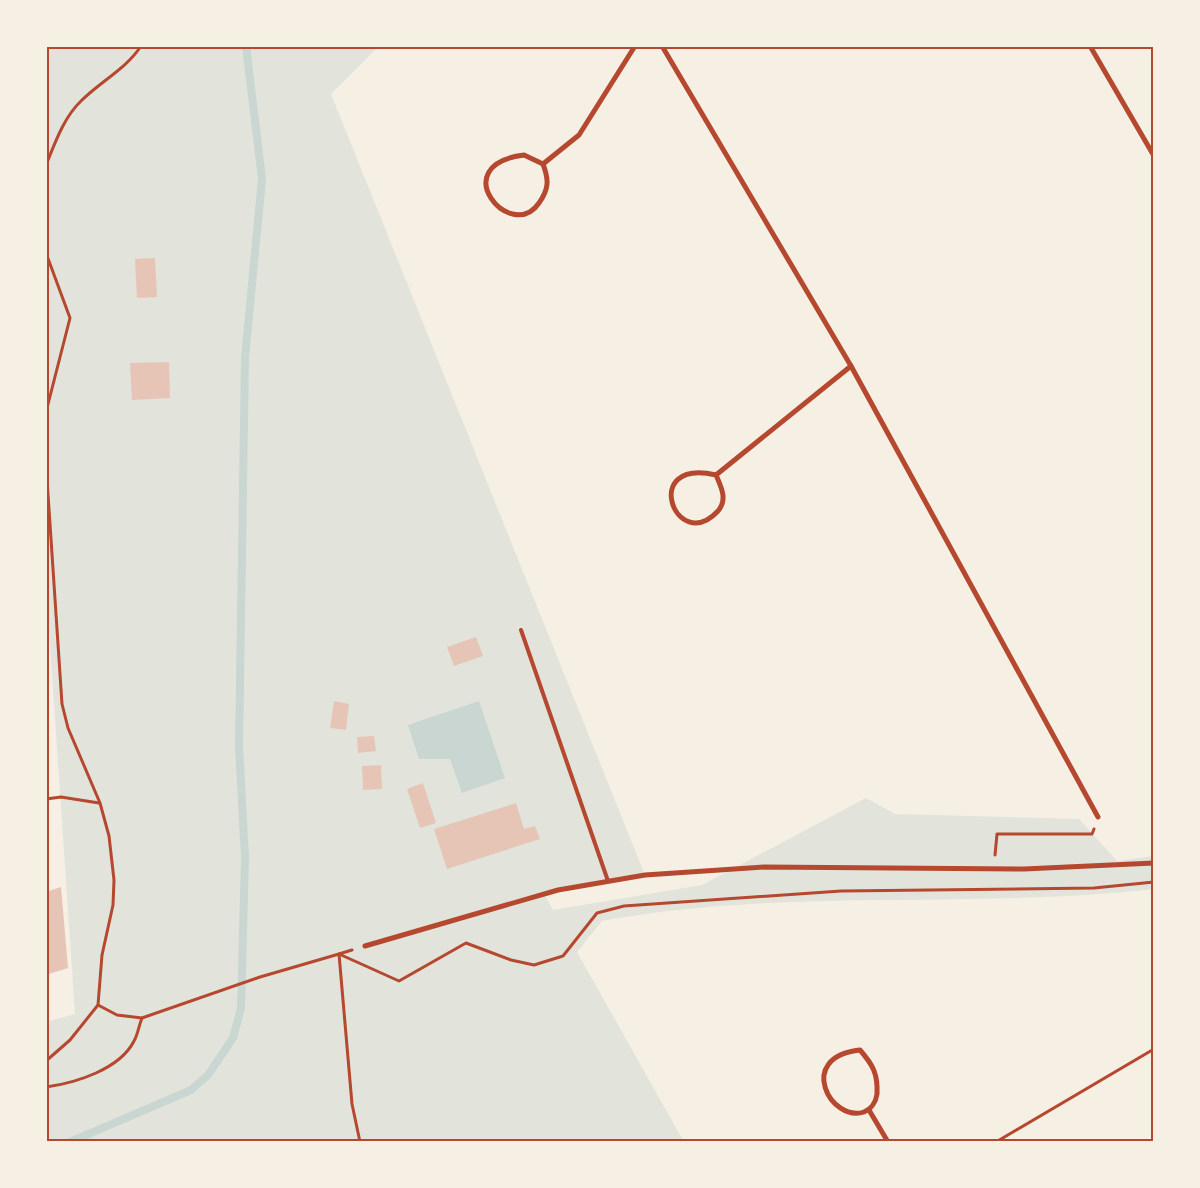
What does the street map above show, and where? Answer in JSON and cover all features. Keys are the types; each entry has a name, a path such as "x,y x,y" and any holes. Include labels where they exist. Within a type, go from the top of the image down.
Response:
{"street":[{"path":"543,164 579,135 635,46"},
{"path":"662,46 851,366 1098,817"},
{"path":"1090,46 1154,156"},
{"path":"524,155 543,164 549,179 546,194 536,208 524,213 510,214 497,207 488,194 486,180 497,162 507,157 524,155"},
{"path":"716,475 851,366"},
{"path":"700,471 716,475 724,493 721,507 711,518 696,522 686,521 676,512 671,502 670,493 677,482 688,473 700,471"},
{"path":"365,946 558,890 645,875 764,867 994,868 1154,863"},
{"path":"860,1050 873,1065 878,1080 876,1100 870,1110 859,1114 846,1111 832,1100 825,1088 824,1072 831,1060 844,1052 860,1050"},
{"path":"870,1110 888,1142"}],"lane":[{"path":"521,630 608,881"}],"path":[{"path":"46,165 70,114 81,101 133,59 141,46"},
{"path":"46,254 70,318 46,412"},
{"path":"46,464 62,704 68,728 100,803 109,836 114,880 113,905 102,955 98,1005 70,1040 46,1061"},
{"path":"46,799 61,797 100,803"},
{"path":"998,890 994,868 997,834 1092,834 1098,817"},
{"path":"98,1005 117,1015 142,1018 260,977 339,954 399,980 466,943 511,960 534,965 563,956 597,913 624,906 841,891 1094,888 1154,882"},
{"path":"339,954 352,1104 360,1142"},
{"path":"46,1087 78,1080 116,1062 134,1042 142,1018"},
{"path":"996,1142 1154,1049"}],"shaded area":[{"path":"46,46 379,46 331,94 645,875 545,895 553,910 702,885 866,798 895,814 1079,819 1117,861 1154,856 1154,889 1016,898 808,901 739,905 670,911 602,921 577,952 684,1142 46,1142 46,1022 75,1014 46,586"},
{"path":"479,701 505,778 462,793 450,759 419,759 408,725"}],"building":[{"path":"155,258 157,297 137,298 135,259"},
{"path":"169,362 170,398 132,400 130,363"},
{"path":"476,637 483,656 454,666 447,647"},
{"path":"334,701 349,704 346,730 330,728"},
{"path":"374,736 376,751 358,753 357,737"},
{"path":"381,765 382,789 363,790 362,766"},
{"path":"423,783 436,823 420,828 407,789"},
{"path":"516,803 524,829 535,826 540,839 447,869 434,829"},
{"path":"61,887 68,968 46,975 46,892"}],"waterway":[{"path":"70,1142 191,1090 208,1075 233,1038 241,1008 245,858 239,746 245,358 262,179 246,46"}]}
